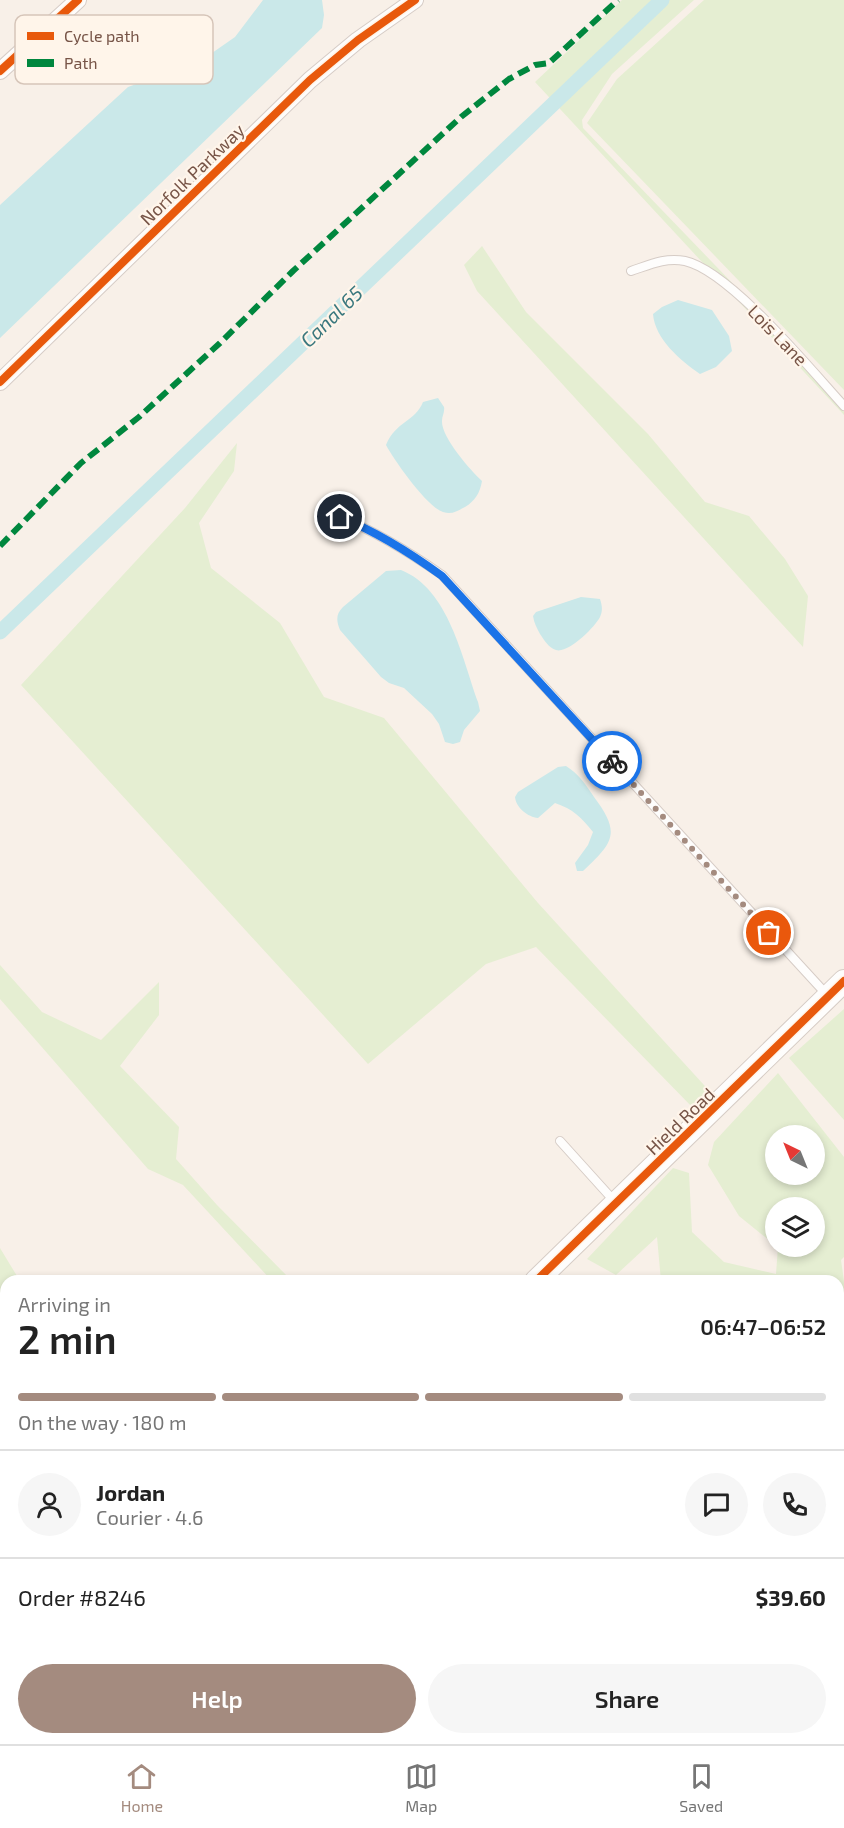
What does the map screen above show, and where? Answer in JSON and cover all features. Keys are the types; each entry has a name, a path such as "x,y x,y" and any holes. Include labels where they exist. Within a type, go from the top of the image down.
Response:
{"street":[{"path":"62,15 78,0"},
{"name":"Norfolk Parkway","path":"0,382 310,80 357,40 415,0"},
{"path":"0,71 15,57"},
{"name":"Hield Road","path":"542,1275 836,989"}],"lane":[{"name":"Lois Lane","path":"631,271 665,260 687,261 704,271 747,302 844,406"},
{"path":"340,517 369,529 413,555 442,576 836,989"},
{"path":"560,1141 616,1204"}],"green space":[{"path":"622,0 694,0 612,74 582,120 583,128 844,399 844,415 535,82"},
{"path":"704,0 844,0 844,390 587,123 617,79"},
{"path":"482,246 526,312 648,434 705,502 749,516 785,559 808,596 803,647 477,291 464,265"},
{"path":"237,443 234,471 199,523 211,568 280,623 324,697 384,718 538,903 714,1096 694,1109 536,947 486,964 368,1064 21,685 185,508"},
{"path":"0,965 42,1012 101,1040 159,982 159,1015 120,1066 179,1127 176,1159 217,1205 286,1275 266,1275 183,1185 148,1169 0,999"},
{"path":"844,1009 844,1120 789,1058"},
{"path":"778,1073 819,1125 765,1125 765,1185 825,1185 825,1133 844,1157 844,1257 841,1260 843,1275 660,1275 657,1237 616,1275 587,1259 673,1168 689,1173 692,1232 724,1262 776,1274 777,1257 825,1257 825,1197 765,1197 765,1237 739,1216 708,1165 714,1142"},
{"path":"0,1248 16,1275 0,1275"}],"water":[{"path":"263,0 322,0 324,15 322,28 0,338 0,205 128,87 136,84 213,84 213,52 235,37"},
{"path":"678,300 712,310 729,336 732,351 716,367 700,374 670,348 658,332 655,323 653,314"},
{"path":"438,398 444,407 442,421 446,436 464,462 482,481 472,502 452,513 443,512 428,502 386,445 395,431 420,409 423,402"},
{"path":"401,570 417,579 431,592 442,609 459,646 480,711 464,730 460,742 453,744 445,742 439,724 432,714 404,688 389,683 381,677 340,630 337,620 343,607 386,571"},
{"path":"581,597 600,599 602,612 600,617 593,627 574,644 561,650 553,649 540,634 533,616 536,612"},
{"path":"566,766 578,776 603,809 611,829 610,837 602,852 583,871 577,871 575,863 588,845 593,832 585,822 577,814 555,803 538,818 534,817 520,808 515,797 518,792 558,767"}],"waterway":[{"name":"Canal 65","path":"0,632 662,0"}],"marked path":[{"path":"0,546 81,463 139,417 220,343 293,271 461,117 509,79 535,65 549,63 618,0"}],"cycle path":[{"path":"62,15 78,0"},
{"path":"0,382 310,80 358,40 415,0"},
{"path":"0,71 15,57"},
{"path":"542,1275 844,981"}],"way so far":[{"path":"612,761 769,933"}],"route":[{"path":"340,517 369,529 413,555 442,576 612,761"}]}
